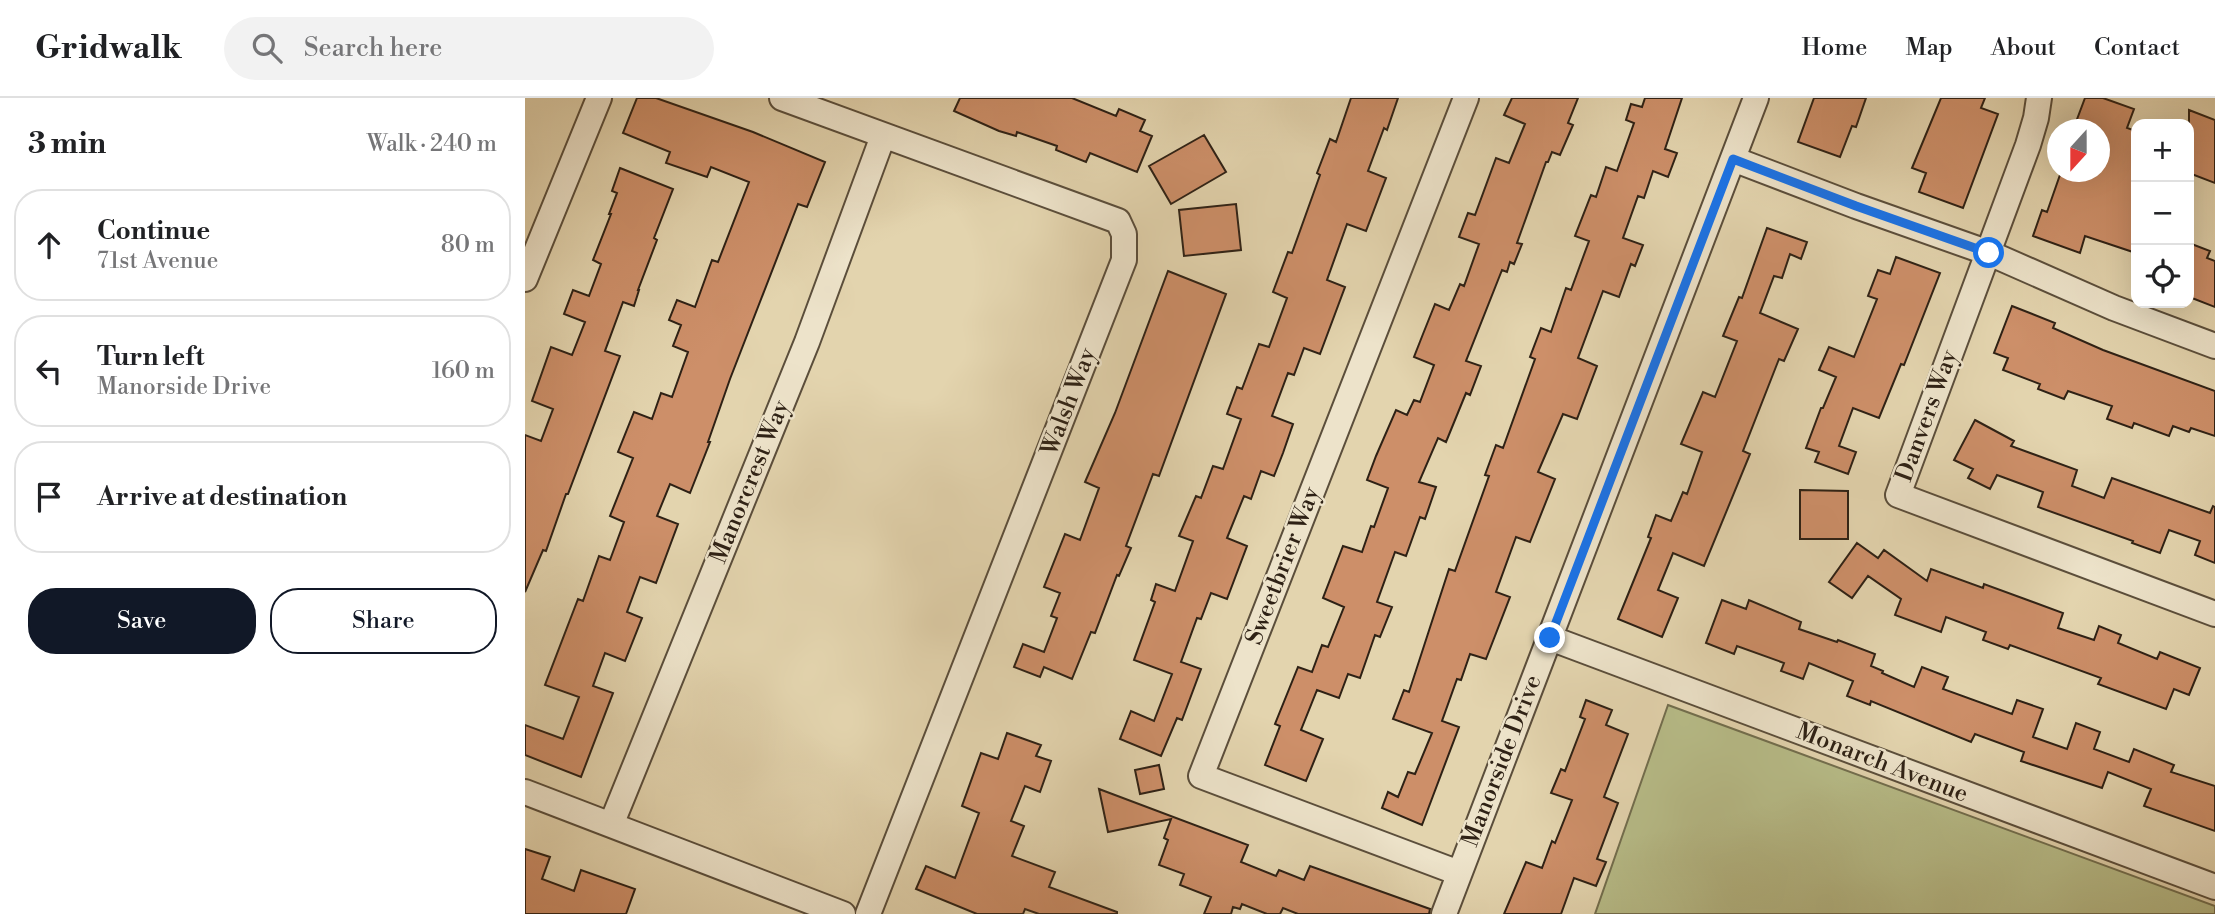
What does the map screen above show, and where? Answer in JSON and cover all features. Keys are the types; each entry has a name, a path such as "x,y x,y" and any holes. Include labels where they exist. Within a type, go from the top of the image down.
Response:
{"street":[{"path":"525,279 599,98"},
{"name":"Walsh Way","path":"782,98 1118,221 1124,234 1124,260 868,914"},
{"name":"Sweetbrier Way","path":"1459,873 1201,776 1466,98"},
{"name":"Manorside Drive","path":"1444,914 1756,98"},
{"name":"Danvers Way","path":"2039,98 2028,145 1898,495 2215,614"},
{"name":"Manorcrest Way","path":"611,825 807,342 883,136"},
{"path":"1733,159 1989,253 2114,308 2215,346"},
{"name":"Monarch Avenue","path":"1550,638 2215,887"},
{"path":"525,792 843,914"}],"green space":[{"path":"1668,705 2215,906 2215,914 1595,914"}],"building":[{"path":"637,98 656,98 753,132 825,162 807,207 798,204 730,379 690,493 670,484 657,516 678,524 656,583 640,577 627,612 642,618 625,661 605,653 593,686 613,693 581,777 525,755 525,725 563,739 579,697 545,685 578,599 583,601 599,556 610,560 624,522 610,516 633,458 618,452 634,412 652,419 661,393 672,397 688,352 673,346 681,325 669,320 677,300 695,307 712,260 718,262 749,182 711,167 707,177 666,163 670,152 623,133"},
{"path":"960,98 1072,98 1116,116 1119,109 1145,120 1140,131 1152,136 1137,172 1090,153 1086,162 1056,150 1057,146 1017,132 1016,136 999,131 954,111"},
{"path":"1351,98 1398,98 1368,171 1386,178 1366,231 1347,224 1327,280 1345,287 1320,354 1304,348 1294,375 1288,373 1272,416 1293,424 1274,476 1261,471 1251,499 1244,496 1227,538 1247,546 1227,599 1211,593 1201,619 1197,618 1181,662 1201,669 1182,720 1177,718 1161,756 1120,739 1131,711 1154,721 1172,674 1134,660 1155,602 1151,600 1156,584 1175,591 1193,541 1179,536 1196,496 1201,498 1213,466 1223,469 1241,419 1227,414 1237,387 1242,389 1259,344 1269,347 1287,298 1273,292 1288,252 1292,253 1330,139 1336,142"},
{"path":"1512,98 1578,98 1568,123 1573,125 1560,155 1552,152 1546,162 1517,243 1522,244 1514,264 1510,262 1507,272 1502,270 1466,361 1481,366 1470,395 1466,393 1446,442 1438,438 1419,482 1436,487 1425,519 1420,517 1406,556 1395,552 1377,602 1392,607 1380,637 1375,635 1360,678 1348,674 1339,698 1317,690 1301,730 1323,739 1306,781 1265,765 1280,726 1275,724 1298,667 1312,672 1322,645 1328,647 1344,607 1323,598 1343,546 1362,552 1371,526 1374,527 1388,488 1367,480 1396,410 1407,415 1414,400 1420,402 1434,365 1414,357 1435,304 1449,310 1460,284 1464,286 1479,244 1459,237 1468,213 1475,215 1496,158 1509,163 1525,124 1504,115"},
{"path":"1645,98 1682,98 1665,149 1677,153 1668,177 1653,171 1644,198 1638,196 1623,238 1643,245 1635,266 1631,264 1619,297 1603,291 1578,358 1597,366 1577,419 1563,414 1538,472 1555,479 1530,542 1516,537 1496,592 1510,597 1486,659 1470,654 1461,680 1457,679 1442,721 1459,727 1422,825 1382,808 1388,792 1398,797 1408,772 1415,774 1432,733 1393,719 1404,690 1409,692 1449,569 1455,571 1489,476 1485,475 1496,445 1503,448 1535,359 1530,357 1541,328 1551,332 1566,288 1571,290 1589,241 1575,236 1591,195 1596,197 1606,167 1617,171 1634,123 1626,120 1631,104 1642,107"},
{"path":"1814,98 1866,98 1856,127 1852,126 1840,157 1798,142"},
{"path":"1941,98 1985,98 1981,108 1998,114 1963,208 1919,192 1926,173 1912,168"},
{"path":"2085,98 2103,98 2134,109 2127,128 2131,129 2131,251 2085,236 2080,253 2033,236 2042,210 2047,212 2058,182 2110,182 2110,119 2077,119"},
{"path":"2189,110 2215,120 2215,183 2194,175 2194,119 2189,119"},
{"path":"1204,135 1226,172 1171,204 1149,166"},
{"path":"620,168 673,189 654,238 657,240 634,306 623,302 605,351 620,356 546,551 543,550 525,592 525,435 541,441 553,409 532,401 551,347 572,355 585,322 564,314 573,290 589,296 601,264 593,260 611,214 617,193 612,191"},
{"path":"1236,204 1241,250 1184,256 1179,210"},
{"path":"1767,228 1807,242 1801,259 1790,254 1782,278 1774,276 1760,313 1798,329 1784,361 1779,359 1743,451 1750,454 1704,566 1673,553 1658,590 1678,598 1662,637 1618,619 1651,538 1648,537 1656,515 1671,521 1683,492 1687,494 1702,452 1681,444 1703,392 1715,397 1737,341 1723,336 1739,297 1742,298"},
{"path":"2194,245 2210,251 2207,258 2215,261 2215,307 2194,299"},
{"path":"1896,257 1940,273 1904,365 1901,364 1879,418 1853,408 1839,446 1856,452 1848,474 1815,462 1819,452 1806,448 1836,377 1819,370 1829,347 1854,357 1877,299 1868,296 1878,270 1890,274"},
{"path":"1168,271 1226,294 1159,476 1153,474 1126,546 1131,548 1119,576 1117,575 1095,633 1091,632 1072,679 1044,667 1040,677 1014,667 1023,644 1044,652 1057,618 1051,616 1060,593 1044,587 1065,534 1080,540 1099,488 1085,482 1115,413"},
{"path":"2012,306 2055,323 2053,328 2103,350 2215,391 2215,436 2191,428 2189,432 2173,426 2169,436 2134,423 2132,428 2107,419 2112,406 2068,391 2064,399 2038,389 2040,384 2003,370 2008,358 1994,353"},
{"path":"1975,420 2014,441 2011,446 2077,470 2072,486 2104,498 2112,478 2210,513 2213,506 2215,507 2215,563 2195,555 2200,541 2169,530 2160,553 2038,507 2043,492 1997,475 1990,489 1968,478 1973,469 1954,460"},
{"path":"1800,490 1848,491 1848,539 1800,539"},
{"path":"1857,543 1878,558 1884,550 1927,581 1931,569 1983,588 1984,584 2063,613 2058,628 2094,640 2099,626 2121,635 2118,643 2157,659 2160,652 2200,668 2189,695 2174,689 2166,709 2098,684 2101,678 2010,645 2008,649 1983,640 1986,632 1946,617 1941,632 1895,615 1901,599 1868,576 1852,598 1829,582"},
{"path":"1722,600 1746,609 1749,600 1801,622 1799,629 1875,654 1871,666 1914,687 1922,667 1948,677 1943,689 2012,714 2017,700 2043,709 2033,737 2067,749 2076,723 2100,732 2094,749 2129,762 2134,749 2174,765 2171,772 2215,786 2215,831 2144,806 2151,789 2108,772 2102,788 2021,761 2024,752 1975,734 1971,742 1871,701 1870,705 1847,696 1853,681 1809,663 1803,679 1781,671 1784,663 1737,646 1734,654 1706,643"},
{"path":"1586,700 1612,710 1606,725 1628,734 1604,797 1618,803 1597,859 1606,862 1596,886 1574,878 1561,914 1504,914 1526,862 1542,868 1572,800 1551,793 1561,769 1565,771 1585,719 1580,717"},
{"path":"1007,733 1041,745 1036,756 1051,761 1040,792 1025,786 1011,821 1024,826 1012,856 1055,872 1049,887 1117,914 1039,914 1025,909 1023,914 977,914 916,889 926,866 955,878 979,813 962,806 981,753 998,759"},
{"path":"1159,765 1164,789 1140,794 1135,770"},
{"path":"1099,789 1248,845 1241,862 1276,876 1279,870 1304,880 1310,866 1430,909 1429,914 1298,914 1283,908 1280,914 1267,914 1242,904 1240,909 1233,907 1231,914 1204,914 1211,897 1180,885 1184,874 1159,865 1168,840 1164,838 1171,819 1108,832"},
{"path":"525,849 550,857 542,879 574,891 581,870 635,889 626,914 525,914"}],"route":[{"path":"1550,638 1733,159 1989,253"}]}
